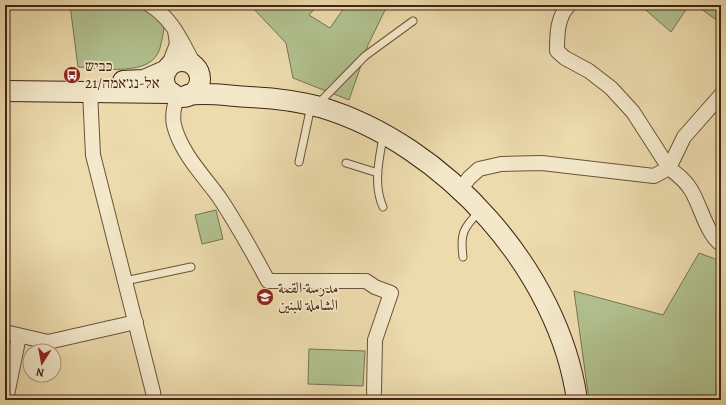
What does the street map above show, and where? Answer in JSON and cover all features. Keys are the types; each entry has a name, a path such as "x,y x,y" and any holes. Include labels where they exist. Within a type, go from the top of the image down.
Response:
{"main road":[{"path":"5,80 136,81 150,78 167,69 174,62 182,60 190,62 228,86 268,98"},
{"path":"167,69 165,83 168,90 179,95 197,89 200,82 200,75 196,67"},
{"path":"5,91 179,95 201,93 268,98 313,106 352,120 384,135 417,155 460,190 480,210 511,247 537,288 561,341 577,400"}],"street":[{"path":"150,5 171,23 179,34 196,67"},
{"path":"568,5 560,18 557,51 565,58 589,71 611,88 632,112 669,168 682,178 692,190 700,211 721,244"},
{"path":"167,69 177,44 176,34 171,23"},
{"path":"90,92 93,155 136,322 154,400"},
{"path":"179,95 173,108 174,125 184,149 218,197 251,249 268,281 366,281 375,287 391,293 375,340 374,392"},
{"path":"460,190 469,178 479,169 502,164 542,164 654,176 669,168 684,136 721,95"},
{"path":"5,332 48,342 136,322"},
{"path":"6,400 19,336"}],"lane":[{"path":"299,162 313,106 365,56 413,21"},
{"path":"384,135 378,173 379,194 384,207"},
{"path":"346,163 378,173"},
{"path":"463,257 461,239 465,227 480,210"},
{"path":"125,281 191,267"}],"green space":[{"path":"70,5 167,5 160,48 155,57 147,64 137,67 112,69 78,67"},
{"path":"246,5 318,5 309,15 330,28 346,5 383,5 386,8 368,45 349,100 293,78 286,43 251,6"},
{"path":"640,5 689,5 671,32"},
{"path":"696,5 721,5 721,11 715,19"},
{"path":"216,210 223,239 202,244 195,215"},
{"path":"699,253 721,261 721,400 589,400 574,291 663,315"},
{"path":"309,349 365,351 363,386 308,384"}],"place":[{"name":"כביש 21/אל-נג׳אמה","path":"72,75"},
{"name":"مدرسة القمة الشاملة للبنين","path":"265,297"}]}
